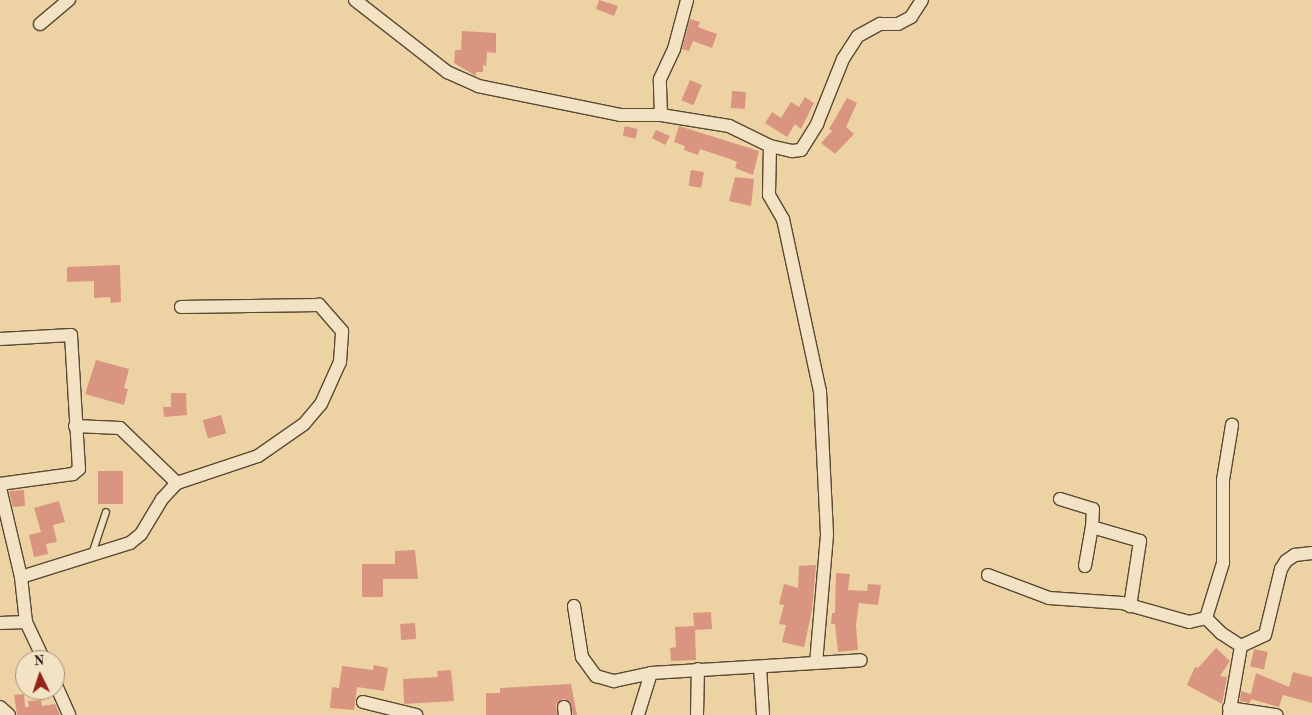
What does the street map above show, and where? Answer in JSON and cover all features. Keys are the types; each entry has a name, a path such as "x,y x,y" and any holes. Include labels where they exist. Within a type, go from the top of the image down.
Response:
{"street":[{"path":"40,24 68,0"},
{"path":"355,0 460,79 620,115 661,116 728,126 770,146 801,150 817,124 842,59 858,36 880,24 898,24 910,17 922,0"},
{"path":"661,116 660,78 674,49 687,0"},
{"path":"770,146 769,195 783,219 820,391 827,535 816,663"},
{"path":"21,577 91,557 134,541 177,483 258,456 304,424 333,381 342,348 342,332 334,319 316,303 181,307"},
{"path":"0,339 71,335 77,473 0,484"},
{"path":"1206,618 1223,563 1223,480 1232,425"},
{"path":"75,426 117,426 177,483"},
{"path":"0,488 21,577 26,622 39,650"},
{"path":"1060,499 1093,509 1092,527 1085,566"},
{"path":"1092,527 1140,541 1130,606"},
{"path":"1241,646 1265,635 1281,569 1286,561 1295,554 1312,553"},
{"path":"988,576 1049,598 1064,600 1078,598 1130,606 1189,622 1206,618"},
{"path":"574,606 582,657 596,676 614,681 651,673 860,660"},
{"path":"1206,618 1221,633 1241,646"},
{"path":"0,623 26,622"},
{"path":"1241,646 1229,711 1276,715"},
{"path":"760,667 763,715"},
{"path":"697,715 698,669"},
{"path":"638,715 651,673"},
{"path":"62,700 69,715"},
{"path":"364,702 416,715"},
{"path":"0,707 9,715"}],"lane":[{"path":"91,557 106,512"}],"building":[{"path":"599,0 618,6 614,16 596,9"},
{"path":"690,19 700,22 698,27 717,34 712,48 693,41 689,51 682,49"},
{"path":"462,31 496,33 496,53 487,52 486,66 483,65 483,72 476,72 476,76 454,63 455,50 461,50"},
{"path":"690,80 702,85 693,105 681,100"},
{"path":"732,91 746,92 745,109 731,108"},
{"path":"805,97 814,103 801,129 795,124 787,137 765,123 772,112 781,118 791,102 799,107"},
{"path":"847,98 857,103 846,127 854,134 835,154 821,143 832,131 829,129"},
{"path":"625,126 638,129 635,139 623,136"},
{"path":"679,126 759,151 753,175 735,168 737,162 730,159 700,149 698,155 684,150 685,146 674,142"},
{"path":"656,130 670,136 665,145 652,138"},
{"path":"691,170 704,172 701,188 688,186"},
{"path":"735,177 754,179 751,206 729,201"},
{"path":"120,265 121,302 111,303 110,297 94,298 94,281 67,282 67,267"},
{"path":"96,360 129,369 124,388 128,389 124,405 85,394"},
{"path":"171,393 186,393 187,415 164,417 163,407 171,407"},
{"path":"221,415 226,433 208,439 203,420"},
{"path":"98,471 123,471 123,504 98,504"},
{"path":"24,490 25,506 13,507 9,491"},
{"path":"59,501 65,522 53,525 57,542 46,544 48,554 34,557 29,535 41,532 34,508"},
{"path":"415,550 418,579 383,579 383,597 362,597 362,564 395,564 395,551"},
{"path":"816,565 812,610 804,647 782,642 786,625 779,624 784,605 779,604 784,584 798,588 799,566"},
{"path":"836,573 850,574 848,590 867,591 868,584 881,585 878,605 859,603 856,625 858,650 838,652 835,624 831,624 832,613 835,613"},
{"path":"711,612 712,629 695,630 696,660 671,661 670,648 676,647 675,627 694,626 693,613"},
{"path":"415,623 416,639 401,640 400,624"},
{"path":"1216,648 1230,661 1220,676 1227,677 1222,704 1187,685 1195,667 1198,668"},
{"path":"1254,649 1268,652 1264,670 1250,667"},
{"path":"374,665 388,668 384,691 357,687 354,710 330,708 332,687 339,688 342,666 373,670"},
{"path":"451,670 454,701 404,704 403,679 438,677 437,671"},
{"path":"1293,672 1312,677 1312,703 1283,695 1279,707 1251,699 1250,703 1240,701 1241,691 1251,694 1256,673 1289,687"},
{"path":"571,684 577,715 573,715 570,702 563,699 556,704 557,715 486,715 486,693 500,693 500,688"},
{"path":"14,695 15,700 24,700 25,707 29,707 28,701 41,700 42,706 55,704 60,715 17,715"}]}
